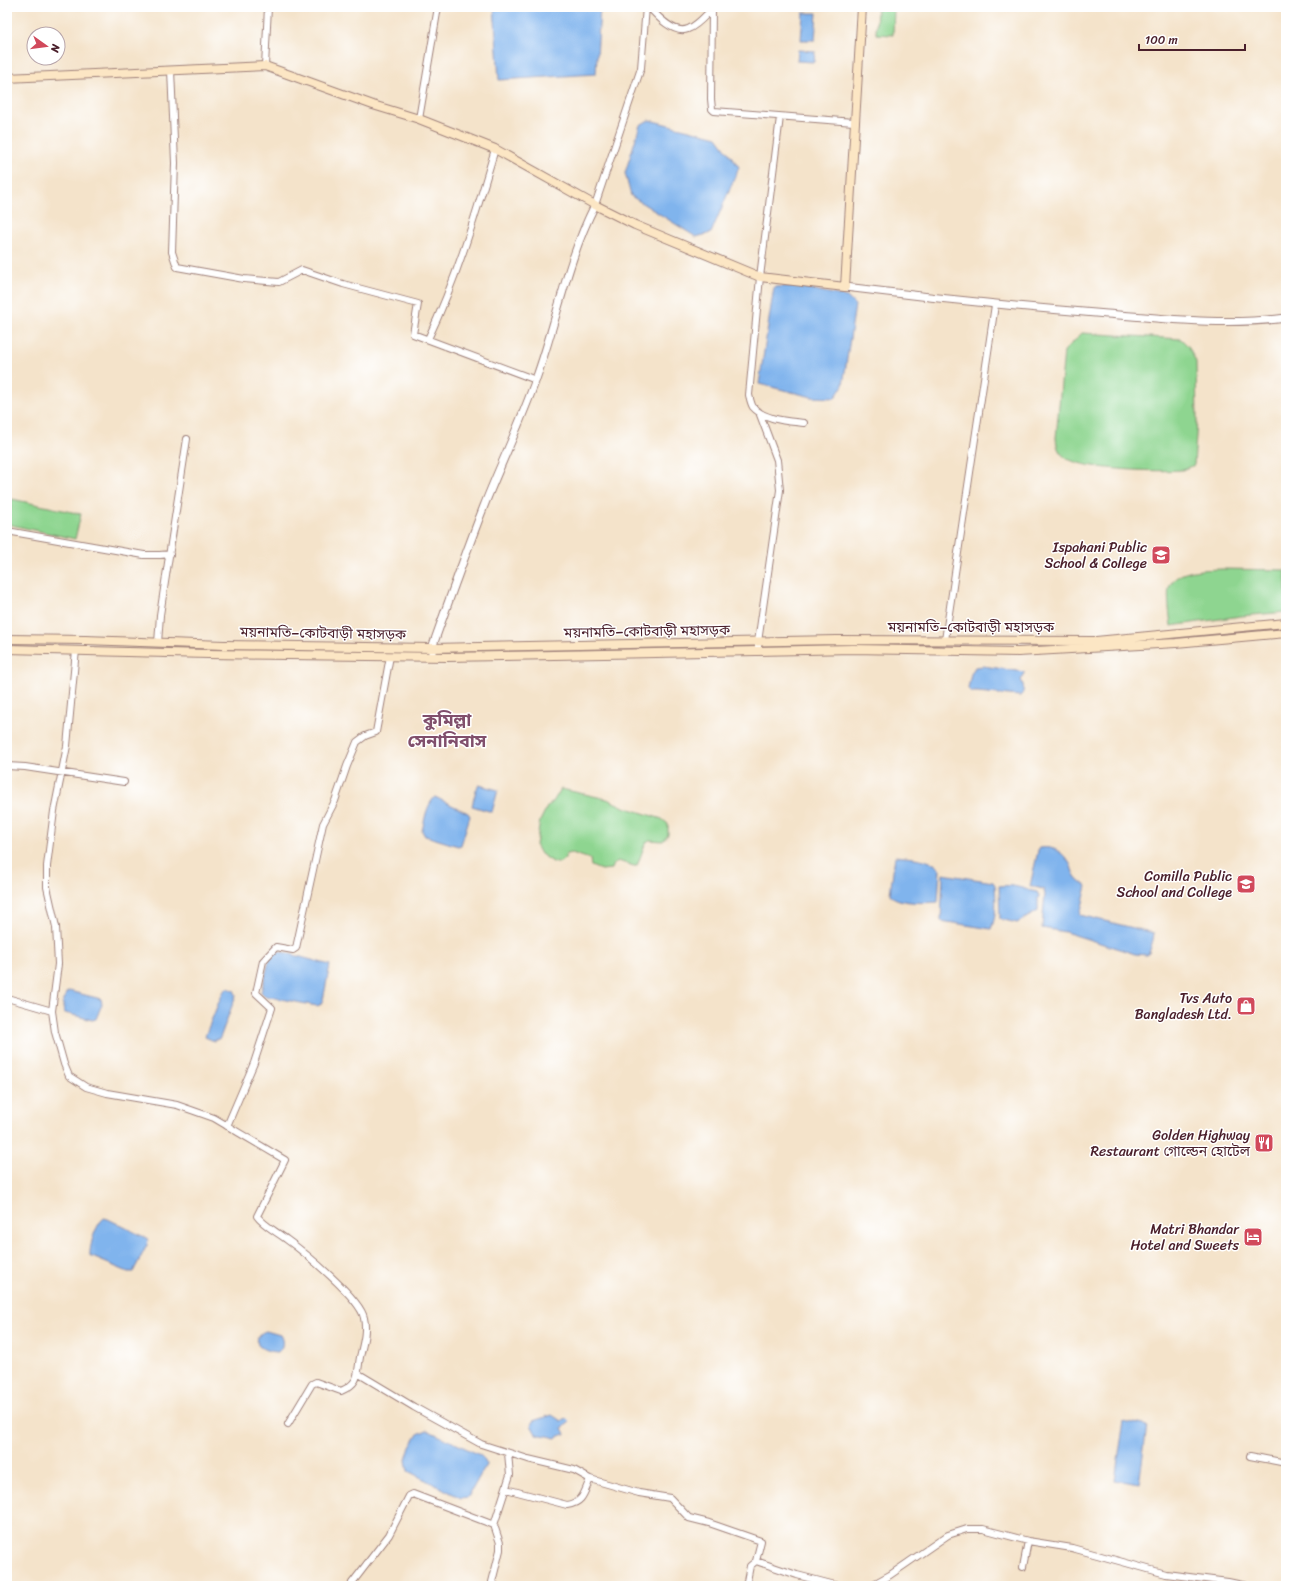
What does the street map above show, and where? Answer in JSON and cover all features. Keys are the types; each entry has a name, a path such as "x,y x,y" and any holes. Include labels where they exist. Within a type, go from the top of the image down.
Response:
{"main road":[{"path":"7,78 265,66 373,105 419,119 495,149 595,205 635,225 760,277 845,287 862,7"},
{"name":"ময়নামতি–কোটবাড়ী মহাসড়ক","path":"7,649 390,656 853,649 1018,652 1286,623"},
{"name":"ময়নামতি–কোটবাড়ী মহাসড়ক","path":"7,639 306,647 432,648 836,640 945,640 1097,644 1286,633"}],"street":[{"path":"265,66 268,7"},
{"path":"419,119 438,7"},
{"path":"432,656 432,648 484,507 536,380 552,331 571,261 595,205 641,68 646,7"},
{"path":"649,7 666,23 677,30 687,30 713,8"},
{"path":"713,8 712,109 718,112 854,122"},
{"path":"171,70 175,162 172,252 177,267 244,280 279,282 302,270 343,284 418,304 413,334 536,380"},
{"path":"780,117 760,277 749,395 753,406 759,412 779,421 804,423"},
{"path":"428,339 445,303 471,230 495,149"},
{"path":"845,287 995,305 1194,321 1261,322 1286,318"},
{"path":"945,640 995,305"},
{"path":"758,651 758,642 780,490 777,460 759,412"},
{"path":"158,643 160,615 187,439"},
{"path":"7,531 144,555 160,556 170,554"},
{"path":"76,650 67,746 54,811 46,866 48,888 56,927 58,964 52,1011 64,1064 69,1076 86,1087 107,1093 177,1105 214,1118 285,1160 257,1216 310,1257 357,1303 364,1316 365,1334 359,1374 347,1388 341,1391 316,1382 312,1384 288,1424"},
{"path":"227,1126 254,1063 272,1008 256,993 263,961 276,947 293,950 296,948 323,824 335,801 347,766 358,742 365,736 376,732 390,656"},
{"path":"7,766 25,767 124,782"},
{"path":"7,998 52,1011"},
{"path":"359,1374 480,1444 508,1453 574,1470 590,1479 639,1493 670,1498 689,1518 761,1542 756,1561 750,1566 746,1586"},
{"path":"496,1586 492,1582 500,1550 500,1543 494,1525 510,1475 508,1453"},
{"path":"1250,1456 1286,1463"},
{"path":"506,1489 567,1505 576,1504 582,1498 590,1479"},
{"path":"352,1583 389,1535 409,1496 413,1494 494,1525"},
{"path":"870,1586 890,1575 948,1535 967,1529 983,1528 1028,1541 1072,1548 1166,1574 1210,1583 1247,1586"},
{"path":"1023,1567 1028,1541"},
{"path":"756,1561 797,1575 839,1586"}],"green space":[{"path":"877,7 894,7 893,35 876,34"},
{"path":"1082,333 1181,339 1189,347 1196,362 1197,421 1194,465 1186,469 1171,471 1108,468 1070,460 1061,453 1058,448 1056,438 1064,351"},
{"path":"12,499 81,514 75,539 7,524"},
{"path":"1222,569 1286,570 1286,612 1241,616 1171,626 1168,596 1172,581 1184,573 1192,571"},
{"path":"561,789 607,799 624,807 662,819 668,824 668,835 663,841 649,840 645,844 637,866 618,861 614,864 612,869 601,870 591,866 590,859 572,853 566,854 565,858 559,863 553,862 541,854 536,845 540,821 547,807 553,802"}],"water":[{"path":"494,7 599,7 596,74 499,80"},
{"path":"803,13 817,13 815,40 801,40"},
{"path":"798,50 815,51 814,62 797,61"},
{"path":"649,120 717,137 739,167 711,233 696,237 631,196 625,173 640,125"},
{"path":"797,286 847,297 855,305 843,385 835,398 812,397 759,384 774,287"},
{"path":"983,666 1024,672 1021,680 1024,688 1023,693 1020,696 972,692 968,689 971,674 975,667"},
{"path":"479,785 498,790 492,812 472,806 476,790"},
{"path":"435,797 468,813 470,816 461,845 458,846 425,836 422,831 428,809"},
{"path":"1040,848 1050,848 1061,853 1070,864 1076,878 1087,886 1080,915 1154,933 1149,953 1146,955 1135,954 1065,932 1042,928 1045,894 1043,889 1030,886"},
{"path":"895,856 925,860 936,865 940,869 938,902 919,903 898,900 890,894"},
{"path":"943,874 993,882 995,885 996,908 991,929 941,921"},
{"path":"999,886 1014,886 1037,892 1039,896 1038,911 1017,923 1000,919"},
{"path":"279,951 330,965 323,1000 320,1005 317,1006 265,996 261,992 270,957 275,952"},
{"path":"227,988 234,990 236,995 220,1038 214,1041 205,1037 223,992"},
{"path":"69,991 101,999 102,1004 96,1019 92,1020 65,1013 63,1003 66,993"},
{"path":"104,1218 148,1239 147,1245 133,1272 128,1272 90,1256 91,1247 98,1225"},
{"path":"266,1331 280,1335 282,1344 278,1352 267,1350 258,1345 257,1340 259,1336"},
{"path":"552,1415 561,1421 567,1419 570,1422 562,1428 565,1434 555,1438 536,1434 531,1425 533,1421"},
{"path":"1124,1421 1147,1426 1139,1484 1115,1480"},
{"path":"427,1430 480,1455 485,1460 486,1465 468,1497 461,1498 408,1471 406,1460 410,1447 418,1434"}],"place":[{"name":"Ispahani Public School & College","path":"1161,555"},
{"name":"Comilla Public School and College","path":"1246,884"},
{"name":"Tvs Auto Bangladesh Ltd.","path":"1246,1006"},
{"name":"Golden Highway Restaurant গোল্ডেন হোটেল","path":"1264,1143"},
{"name":"Matri Bhandar Hotel and Sweets","path":"1253,1237"}],"district":[{"name":"কুমিল্লা সেনানিবাস","path":"447,730"}]}
